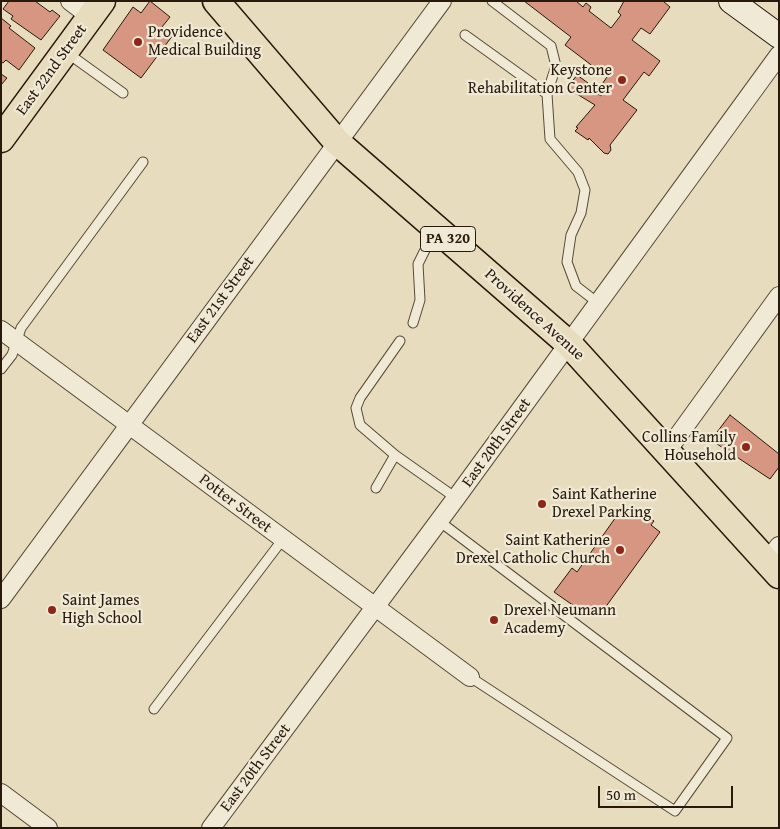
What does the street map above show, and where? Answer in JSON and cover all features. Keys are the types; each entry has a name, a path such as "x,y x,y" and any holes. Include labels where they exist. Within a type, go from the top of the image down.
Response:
{"main road":[{"name":"Providence Avenue","path":"216,1 337,142 569,344 667,451 775,561"},
{"name":"East 22nd Street","path":"1,140 97,9"}],"street":[{"path":"70,1 97,9"},
{"name":"East 21st Street","path":"1,599 442,1"},
{"path":"731,1 779,36"},
{"name":"East 20th Street","path":"211,828 456,498 779,55"},
{"path":"667,451 779,296"},
{"name":"Potter Street","path":"1,330 283,540 470,676"},
{"path":"1,793 48,828"}],"lane":[{"path":"492,1 551,46 556,66 547,94 550,139 578,172 585,190 581,213 571,235 567,262 576,286 598,303"},
{"path":"465,35 547,94"},
{"path":"66,52 123,93"},
{"path":"1,370 12,354 21,328 143,162"},
{"path":"413,323 420,300 418,264 426,248 442,233"},
{"path":"400,341 360,398 356,408 360,425 368,434 395,455 456,498"},
{"path":"376,488 395,455"},
{"path":"439,521 727,738 674,811 470,676"},
{"path":"154,710 283,540"}],"building":[{"path":"9,1 35,1 50,12 52,10 60,16 41,40 11,19 13,16 3,9"},
{"name":"Providence Medical Building","path":"150,1 170,17 162,27 173,35 141,78 103,50 133,7 141,13"},
{"name":"Keystone Rehabilitation Center","path":"524,1 576,1 583,7 586,3 591,7 589,11 611,28 621,15 618,12 624,1 663,1 670,7 650,34 641,28 632,40 660,61 649,76 644,72 623,100 637,110 610,145 611,150 608,154 604,153 589,138 588,140 575,131 578,128 576,127 595,105 567,88 577,75 588,83 586,85 601,96 605,90 600,87 607,77 565,45 571,37"},
{"path":"1,18 11,26 9,28 35,48 19,70 6,60 3,63 1,62"},
{"path":"1,74 7,78 1,85"},
{"name":"Collins Family Household","path":"730,415 779,454 779,467 770,479 711,440"},
{"name":"Saint Katherine Drexel Catholic Church","path":"633,506 654,521 651,525 660,532 602,612 594,606 587,615 554,592 572,568 577,572 623,507 629,511"}],"place":[{"name":"Providence Medical Building","path":"138,42"},
{"name":"Keystone Rehabilitation Center","path":"622,80"},
{"name":"Collins Family Household","path":"746,447"},
{"name":"Saint Katherine Drexel Parking","path":"542,504"},
{"name":"Saint Katherine Drexel Catholic Church","path":"620,550"},
{"name":"Saint James High School","path":"52,610"},
{"name":"Drexel Neumann Academy","path":"494,620"}]}
